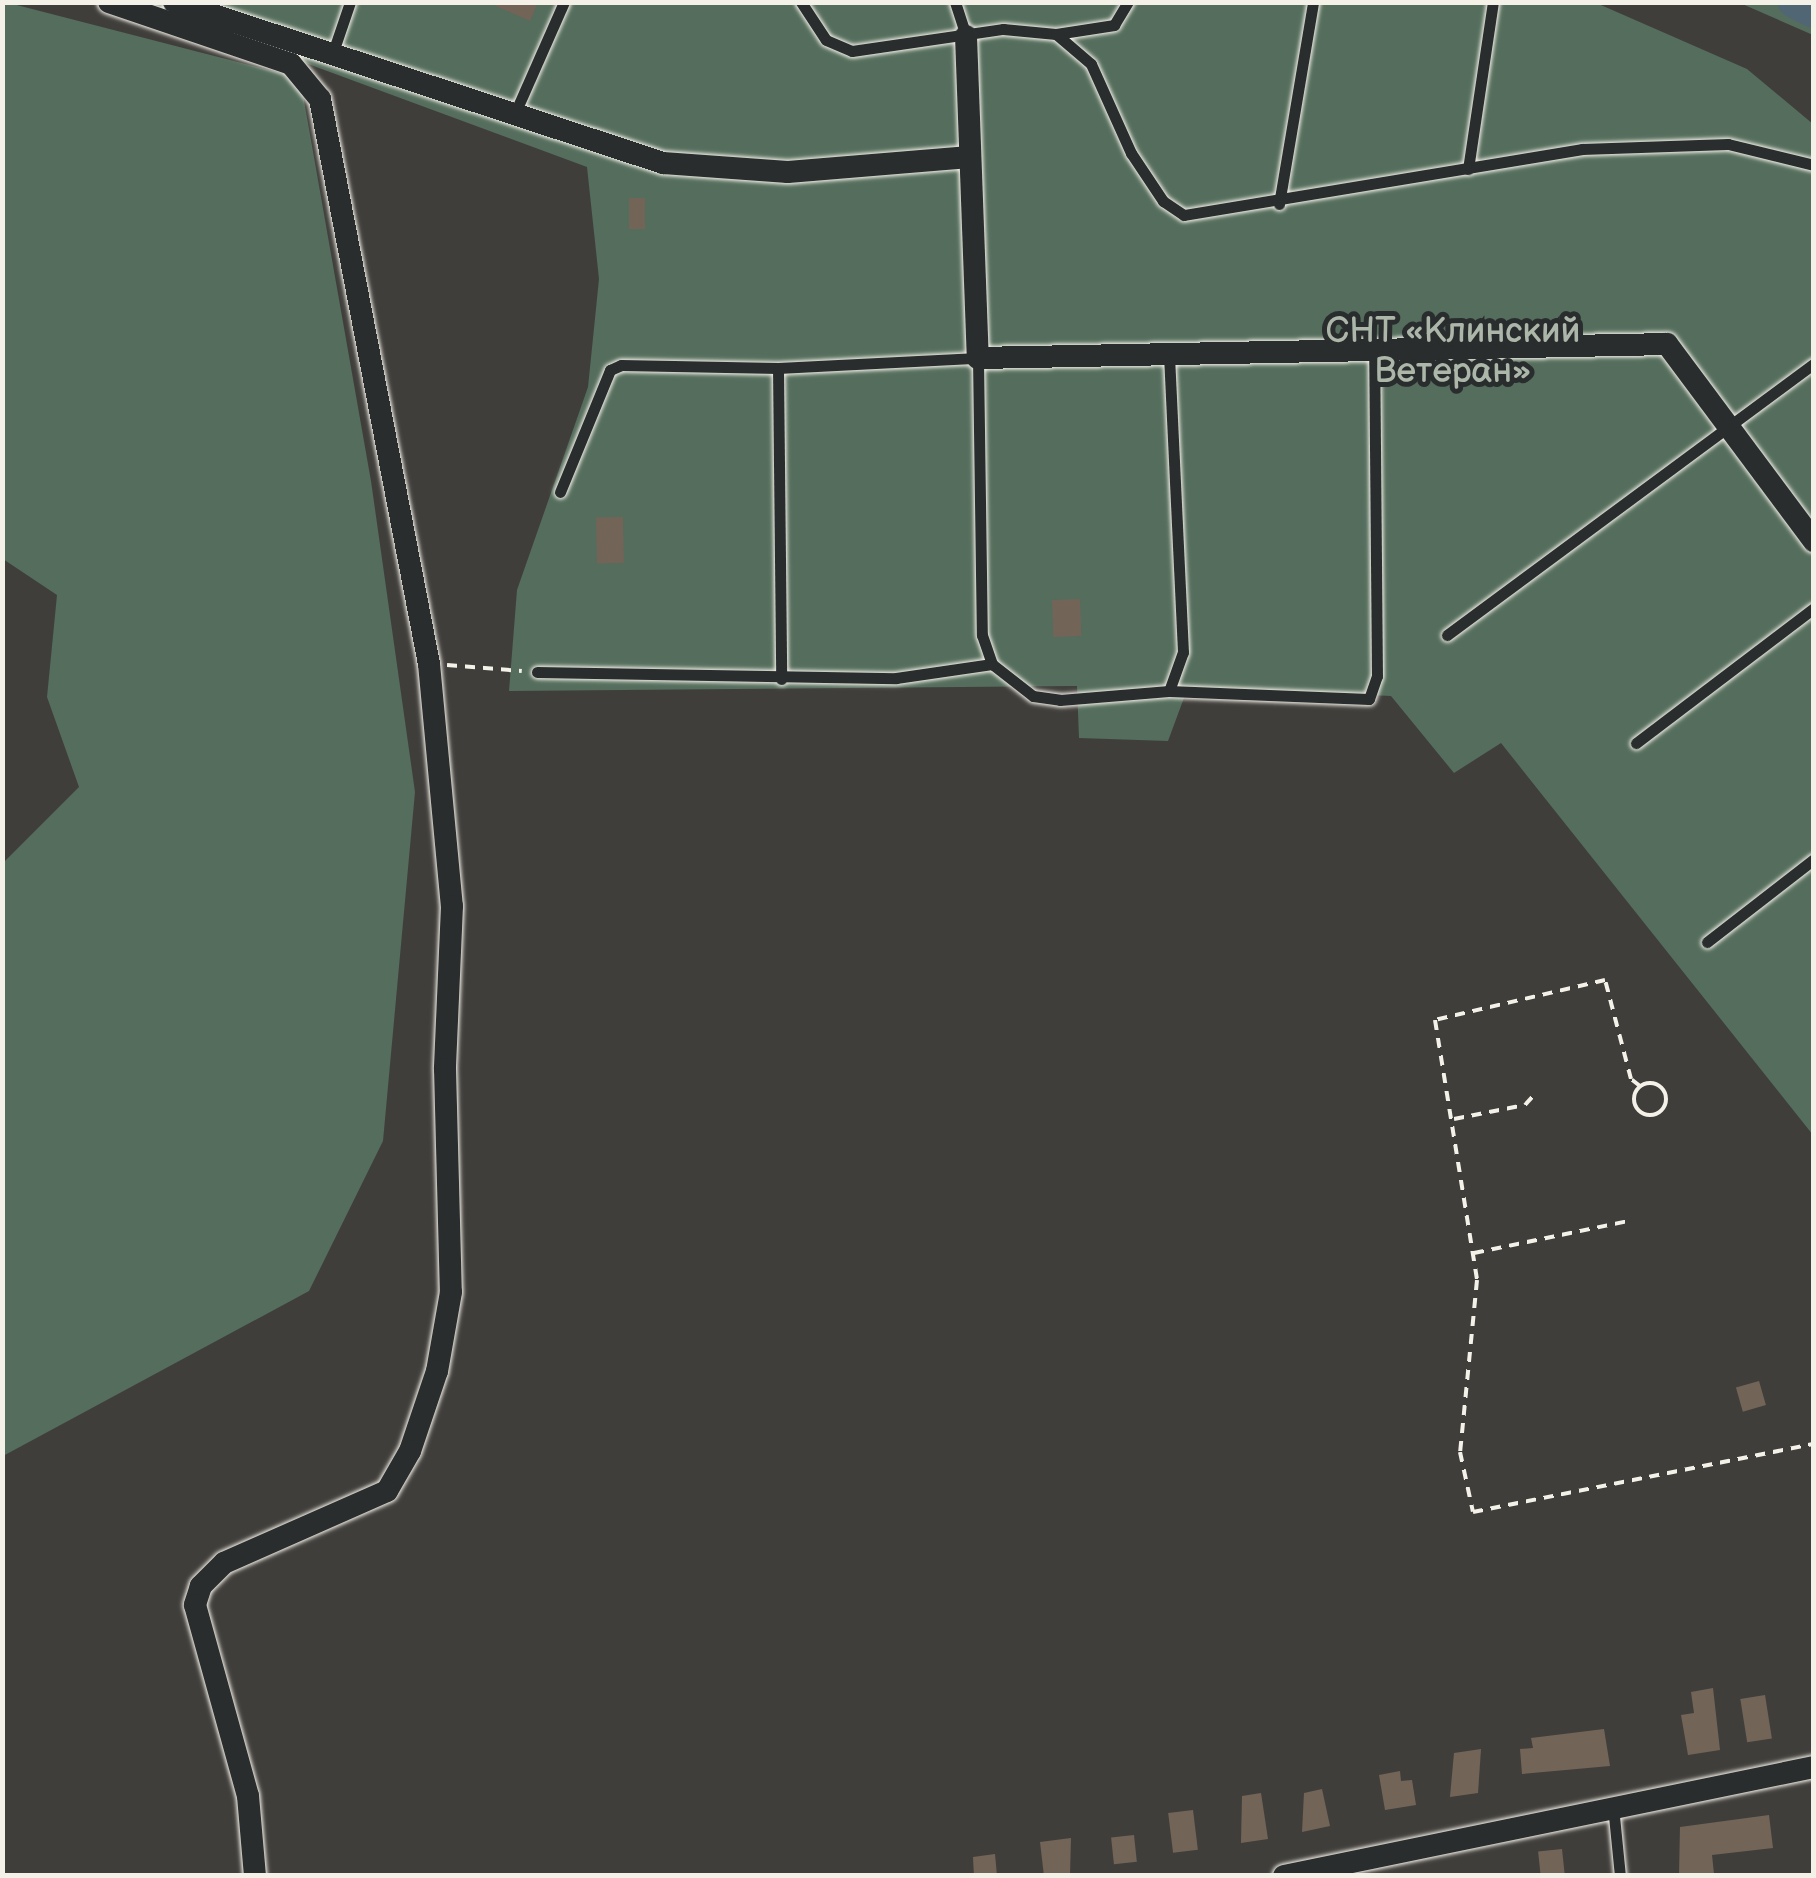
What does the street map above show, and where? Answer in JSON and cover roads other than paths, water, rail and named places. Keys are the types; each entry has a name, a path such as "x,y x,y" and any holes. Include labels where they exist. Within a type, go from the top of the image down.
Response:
{"street":[{"path":"109,2 291,64 320,100 429,664 452,906 445,1069 450,1292 438,1372 387,1491 224,1563 201,1586 198,1622 248,1796 255,1876"},
{"path":"174,2 664,164 788,172 969,157"},
{"path":"966,36 978,358 1667,344 1814,541"},
{"path":"1284,1876 1814,1767"}],"lane":[{"path":"332,54 350,2"},
{"path":"515,112 564,2"},
{"path":"801,2 826,40 852,51 1030,27 1056,34 1114,25 1128,2"},
{"path":"955,2 966,36"},
{"path":"1279,204 1314,2"},
{"path":"1468,169 1493,2"},
{"path":"1056,34 1092,64 1131,153 1163,201 1184,215 1208,217 1582,149 1728,144 1814,165"},
{"path":"560,492 610,370 778,368 978,358 982,635 992,664 1033,696 1060,700 1169,690 1369,699 1377,676 1374,350"},
{"path":"1169,356 1183,652 1169,690"},
{"path":"1448,635 1814,363"},
{"path":"778,368 781,679"},
{"path":"1636,742 1814,608"},
{"path":"537,672 896,678 992,664"},
{"path":"1707,942 1814,859"},
{"path":"1613,1806 1620,1876"}],"waterway":[{"path":"1794,2 1814,12"}],"park label":[{"name":"СНТ «Клинский Ветеран»","path":"1453,352"}]}
